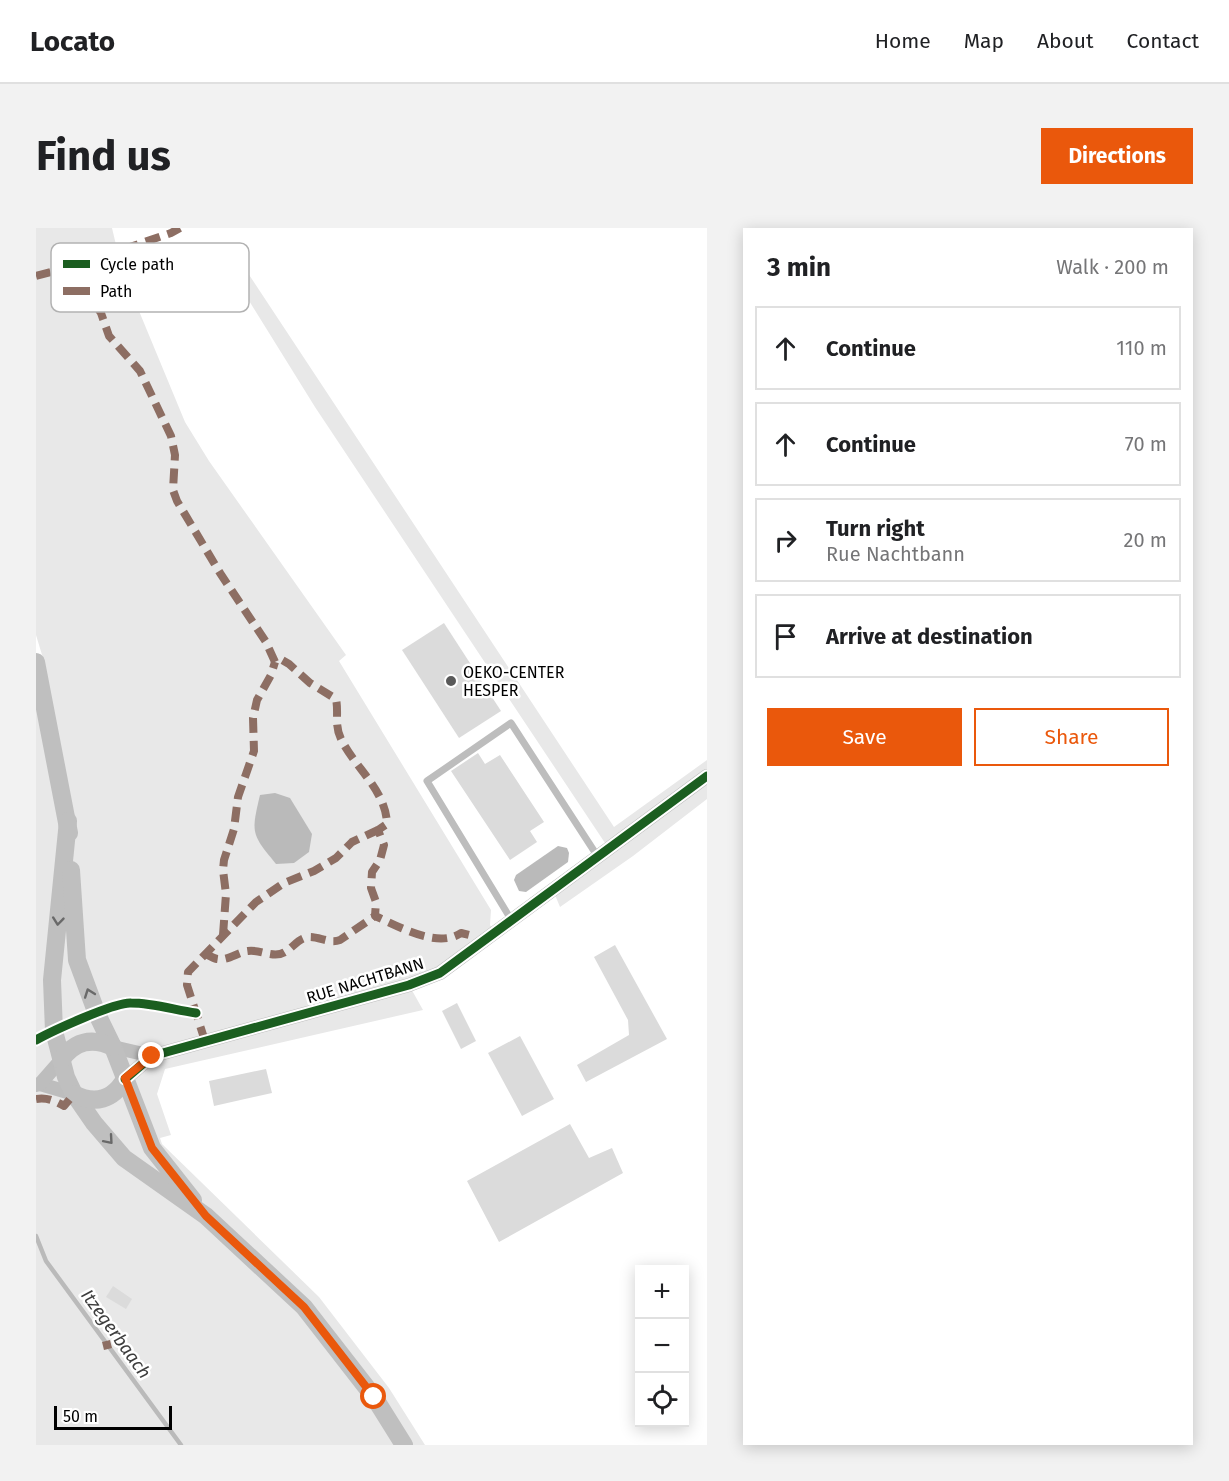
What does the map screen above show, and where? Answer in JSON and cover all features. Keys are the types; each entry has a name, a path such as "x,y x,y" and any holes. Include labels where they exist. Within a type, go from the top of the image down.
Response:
{"main road":[{"path":"36,662 68,821 77,960 152,1148 206,1216"},
{"path":"68,821 52,980 54,1030 61,1060 74,1094 93,1123 124,1158 206,1216 304,1307 374,1397 404,1445"},
{"path":"61,1060 68,1050 79,1043 96,1041 113,1047"},
{"path":"74,1094 85,1099 97,1100 109,1097 119,1089 125,1078"}],"street":[{"name":"RUE NACHTBANN","path":"125,1078 152,1056 409,985 440,973 707,776"},
{"name":"RUE NACHTBANN","path":"113,1047 152,1056"},
{"path":"61,1060 37,1082 74,1094"}],"lane":[{"path":"512,921 427,781 511,723 598,857"}],"shaded area":[{"path":"36,228 112,228 116,243 51,243 51,312 139,312 185,422 209,461 346,655 339,661 491,910 490,925 495,933 409,985 423,1010 165,1069 157,1094 171,1135 160,1138 162,1144 319,1297 389,1388 425,1445 36,1445 36,671 46,668 36,635"},
{"path":"249,275 614,827 707,760 707,799 633,856 560,907 553,890 609,849 315,407 249,301"},
{"path":"275,793 290,798 312,834 309,852 294,863 276,864 262,846 255,832 255,818 260,795"},
{"path":"558,846 567,848 568,862 526,892 519,891 514,880 516,875"}],"building":[{"name":"OEKO-CENTER HESPER","path":"444,623 501,711 459,738 402,650"},
{"path":"478,753 485,764 500,755 544,822 530,831 537,842 510,860 451,771"},
{"path":"615,945 667,1039 586,1082 577,1065 629,1035 628,1020 594,957"},
{"path":"457,1003 476,1041 461,1049 442,1011"},
{"path":"520,1036 554,1099 522,1116 488,1053"},
{"path":"266,1069 272,1093 214,1106 209,1081"},
{"path":"570,1124 589,1158 612,1148 623,1173 499,1242 467,1181"},
{"path":"113,1286 132,1299 126,1309 106,1297"}],"waterway":[{"name":"Itzegerbaach","path":"36,1236 46,1261 181,1445"}],"marked path":[{"path":"142,243 180,228"},
{"path":"36,276 51,272"},
{"path":"100,312 109,336 140,371 171,436 175,455 173,490 177,501 220,573 266,642 275,662 282,660 289,664 310,683 336,699 341,739 376,790 385,812 387,824 378,830 384,845 380,860 372,872 371,888 376,902 375,916 406,930 429,937 451,937 461,933 469,935 478,947"},
{"path":"223,935 226,894 224,860 234,829 238,797 254,751 253,718 257,700 271,675 275,662"},
{"path":"205,1041 187,985 188,972 256,902 284,883 314,871 336,858 352,842 378,830"},
{"path":"204,953 215,959 229,958 248,951 281,954 301,939 308,937 340,940 375,916"},
{"path":"36,1099 51,1100 64,1106 74,1094"},
{"path":"103,1346 111,1344"}],"cycle path":[{"path":"125,1079 152,1056 409,985 440,973 707,776"},
{"path":"36,1040 55,1030 123,1004 147,1004 196,1013"}],"place":[{"name":"OEKO-CENTER HESPER","path":"451,681"}],"route":[{"path":"152,1056 125,1078 152,1148 206,1216 304,1307 374,1397"}]}
